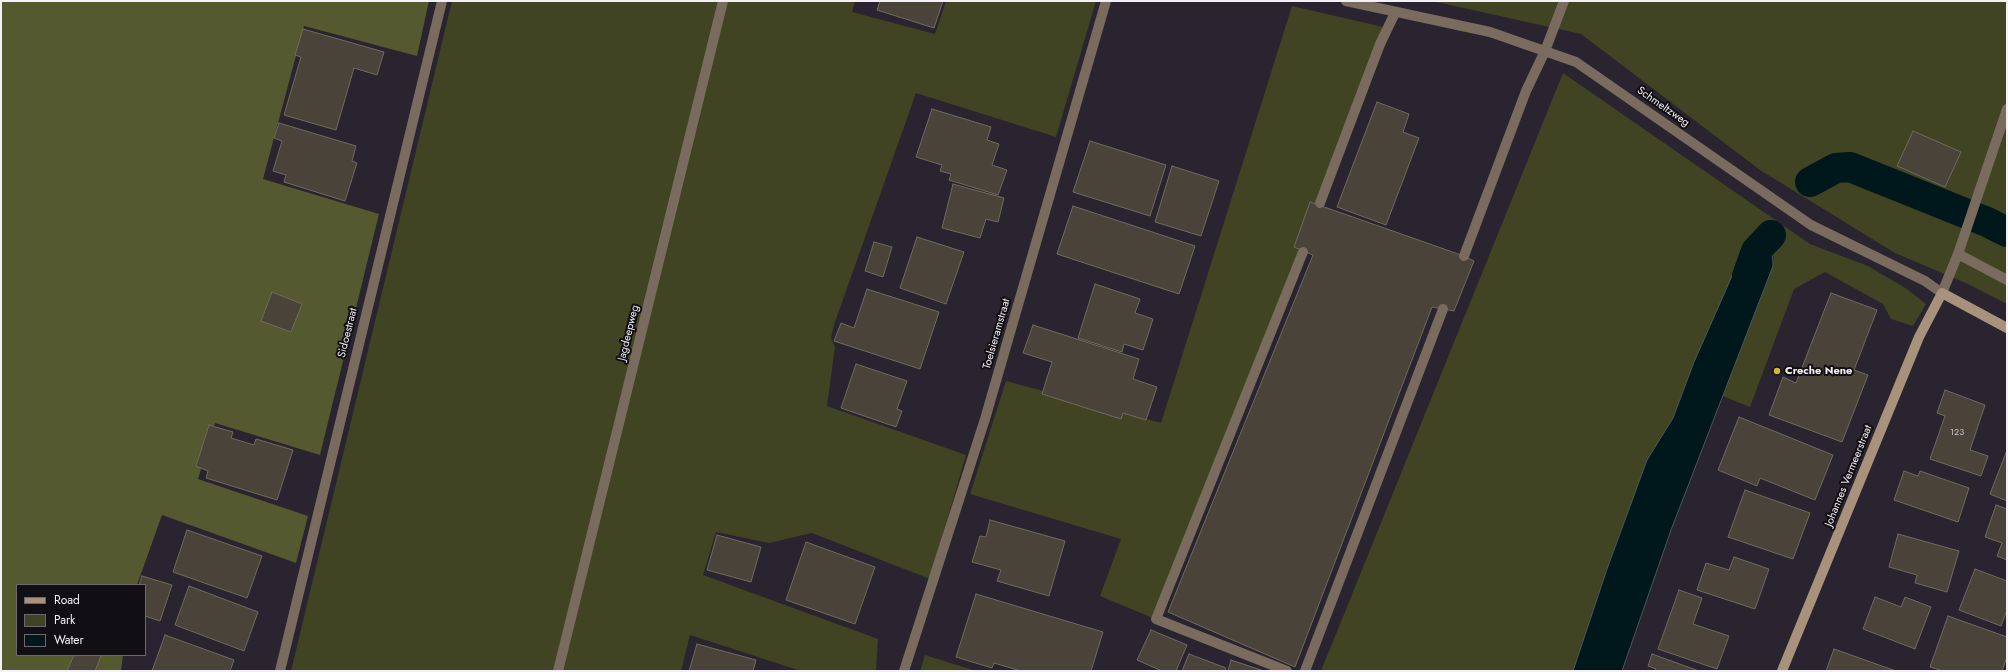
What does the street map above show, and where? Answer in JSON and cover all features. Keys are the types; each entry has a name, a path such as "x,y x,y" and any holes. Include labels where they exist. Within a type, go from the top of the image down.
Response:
{"street":[{"name":"Sidoestraat","path":"280,671 442,1"},
{"name":"Jagdeepweg","path":"558,671 722,1"},
{"name":"Toelsieramstraat","path":"904,671 985,419 1106,1"},
{"name":"Schmeltzweg","path":"1346,1 1395,13 1490,32 1576,62 1811,225 1925,281 1942,293"},
{"path":"1464,256 1526,91 1545,51 1564,1"},
{"path":"1320,203 1380,44 1395,13"},
{"path":"2007,109 1958,254 1942,293 2007,328"},
{"path":"1287,671 1156,619 1303,252"},
{"path":"1958,254 2007,280"},
{"name":"Johannes Vermeerstraat","path":"1782,671 1919,337 1942,293"},
{"path":"1305,671 1443,309"}],"green space":[{"path":"1,1 429,1 417,56 304,26 263,179 379,214 320,455 215,423 198,479 308,516 296,563 162,515 137,584 16,584 16,656 123,656 121,671 1,671"},
{"path":"452,1 855,1 852,12 935,34 946,1 1096,1 1056,137 916,93 834,325 831,338 835,347 827,406 966,455 930,579 812,533 769,543 716,532 703,575 878,639 876,671 801,671 690,635 681,671 291,671"},
{"path":"1432,1 2007,1 2007,304 1968,284 1895,253 1760,170 1581,34"},
{"path":"1292,6 1392,29 1153,618 1100,596 1121,539 970,494 1006,381 1161,423"},
{"path":"1563,73 1810,244 1868,266 1907,289 1926,304 1913,326 1891,319 1883,304 1825,272 1794,289 1750,407 1723,396 1773,266 1774,255 1694,362 1673,419 1647,460 1607,569 1573,671 1321,671"},
{"path":"925,655 976,671 920,671"}],"water":[{"path":"1762,236 1772,244 1773,266 1671,530 1622,671 1573,671 1607,569 1647,460 1673,418 1694,362 1747,242"}],"building":[{"path":"880,1 943,1 934,28 877,10"},
{"path":"303,29 384,52 377,75 354,68 336,130 284,115 301,57 295,55"},
{"path":"1377,102 1409,114 1403,132 1419,138 1386,225 1337,207"},
{"path":"932,109 991,127 987,140 999,144 992,165 1007,170 998,195 949,180 951,174 940,171 942,165 916,157"},
{"path":"279,123 356,146 352,161 357,163 345,201 284,182 286,175 273,171 282,141 274,138"},
{"path":"1913,131 1961,152 1945,187 1897,166"},
{"path":"1090,141 1166,165 1150,216 1073,192"},
{"path":"1172,166 1219,181 1201,236 1155,222"},
{"path":"953,184 1004,198 998,222 986,219 980,238 942,228"},
{"path":"1310,202 1464,256 1474,261 1454,311 1432,307 1295,667 1168,612 1313,255 1294,247"},
{"path":"1073,206 1195,246 1179,294 1057,254"},
{"path":"917,237 964,252 946,304 900,288"},
{"path":"874,242 892,247 883,277 865,271"},
{"path":"1095,284 1140,299 1135,313 1153,319 1143,350 1124,344 1122,352 1078,338"},
{"path":"867,289 939,312 920,369 834,341 841,323 854,328"},
{"path":"272,292 302,304 291,332 261,321"},
{"path":"1831,293 1877,310 1854,370 1868,375 1842,442 1769,415 1783,377 1796,383"},
{"path":"1033,325 1139,359 1133,379 1157,387 1146,420 1123,413 1121,419 1042,394 1052,362 1023,353"},
{"path":"856,364 907,381 897,409 902,411 896,427 841,408"},
{"path":"1945,390 1985,405 1970,450 1988,456 1981,476 1930,459 1945,416 1937,413"},
{"path":"1739,417 1833,455 1815,500 1760,478 1757,486 1718,470"},
{"path":"209,425 233,432 231,438 254,445 256,439 293,450 277,500 206,478 208,471 196,466"},
{"path":"2007,450 2007,501 1990,494"},
{"path":"1904,471 1918,476 1920,471 1969,488 1958,522 1894,500"},
{"path":"1745,490 1810,513 1793,559 1728,537"},
{"path":"1996,505 2007,509 2007,560 1997,556 2002,543 1985,537"},
{"path":"990,520 1065,541 1049,596 997,581 1001,570 972,562 980,536 986,537"},
{"path":"187,530 262,556 247,598 173,572"},
{"path":"1898,534 1959,551 1947,592 1915,583 1917,575 1889,567"},
{"path":"717,535 761,547 751,582 707,570"},
{"path":"806,542 875,567 855,624 786,600"},
{"path":"1734,557 1769,569 1755,609 1697,590 1706,563 1729,570"},
{"path":"1975,569 2007,581 2007,610 2001,626 1959,610"},
{"path":"142,576 172,585 160,621 146,616 146,584 139,584"},
{"path":"189,586 258,612 244,651 175,625"},
{"path":"1679,590 1702,598 1693,624 1729,636 1717,669 1658,649"},
{"path":"976,594 1103,632 1091,671 1021,671 994,663 992,668 956,657"},
{"path":"1875,597 1901,607 1905,597 1931,607 1915,649 1863,629"},
{"path":"1948,616 2007,637 2007,657 2002,671 1943,671 1930,667"},
{"path":"1151,630 1187,645 1176,671 1162,671 1137,660"},
{"path":"165,635 234,660 230,671 152,671"},
{"path":"697,644 756,660 753,671 689,671"},
{"path":"1834,649 1896,671 1826,671"},
{"path":"1189,654 1226,668 1225,671 1182,671"},
{"path":"1652,654 1699,671 1655,671 1656,669 1648,666"},
{"path":"74,656 101,656 95,671 67,671"},
{"path":"1231,660 1264,671 1228,671"}],"waterway":[{"path":"1810,182 1836,168 1850,167 1987,222 2007,232"},
{"path":"1747,276 1756,251 1771,235"}],"place":[{"name":"Creche Nene","path":"1777,371"}]}
